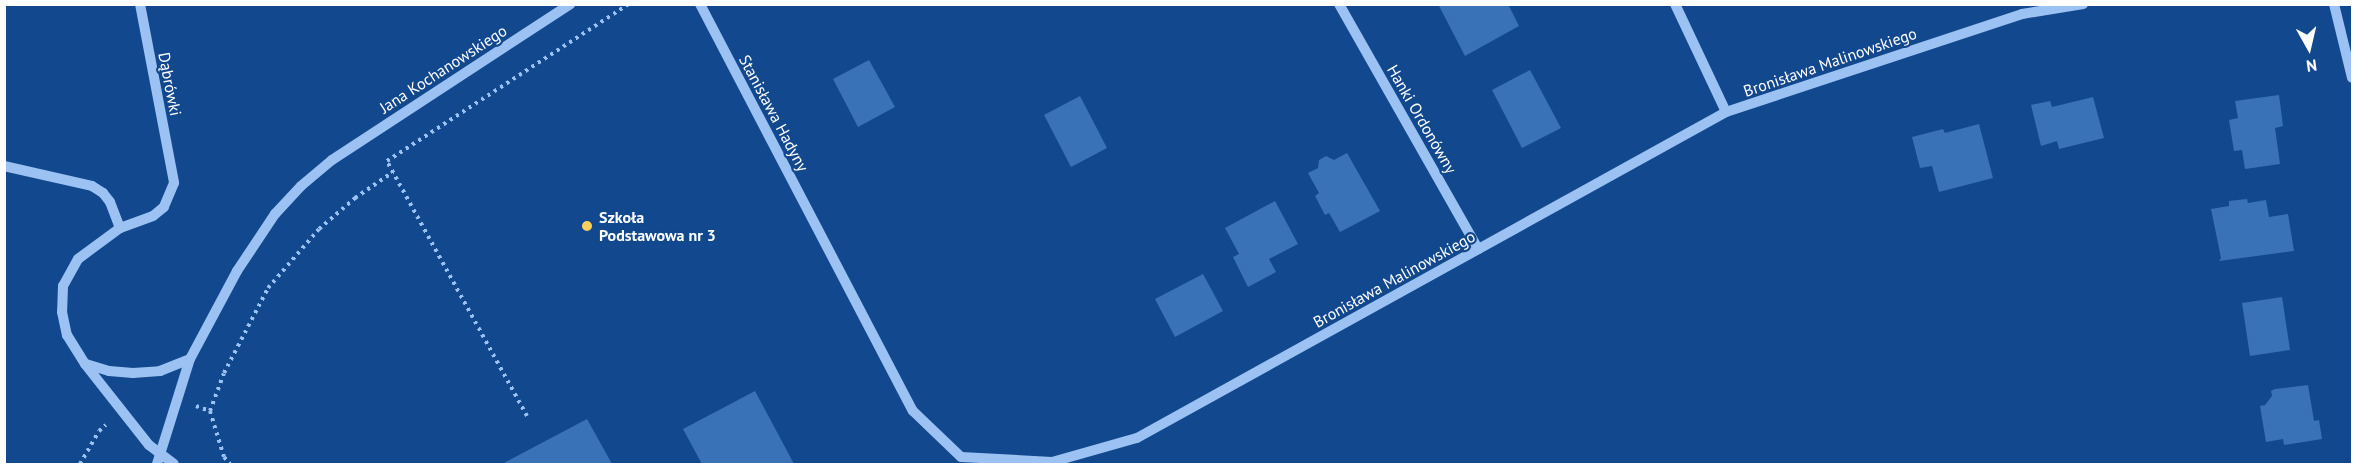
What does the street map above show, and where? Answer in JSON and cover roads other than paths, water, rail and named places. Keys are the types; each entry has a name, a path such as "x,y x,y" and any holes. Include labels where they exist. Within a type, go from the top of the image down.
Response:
{"street":[{"name":"Dąbrówki","path":"140,4 174,183 164,207 153,216 120,228 78,259 63,286 63,324 72,345 85,364 159,459 174,465"},
{"name":"Jana Kochanowskiego","path":"159,459 190,359 237,271 275,214 301,186 362,139 570,4"},
{"name":"Stanisława Hadyny","path":"700,4 822,235"},
{"name":"Hanki Ordonówny","path":"1339,4 1478,249"},
{"path":"1675,4 1726,112"},
{"name":"Bronisława Malinowskiego","path":"822,235 913,411 961,457 1052,462 1137,438 1726,112 2022,14 2083,4"},
{"path":"2334,4 2352,78"},
{"path":"4,166 92,186 103,193 110,202 120,228"},
{"path":"85,364 109,371 133,373 160,371 190,359"}],"place":[{"name":"Szkoła Podstawowa nr 3","path":"587,226"}]}
